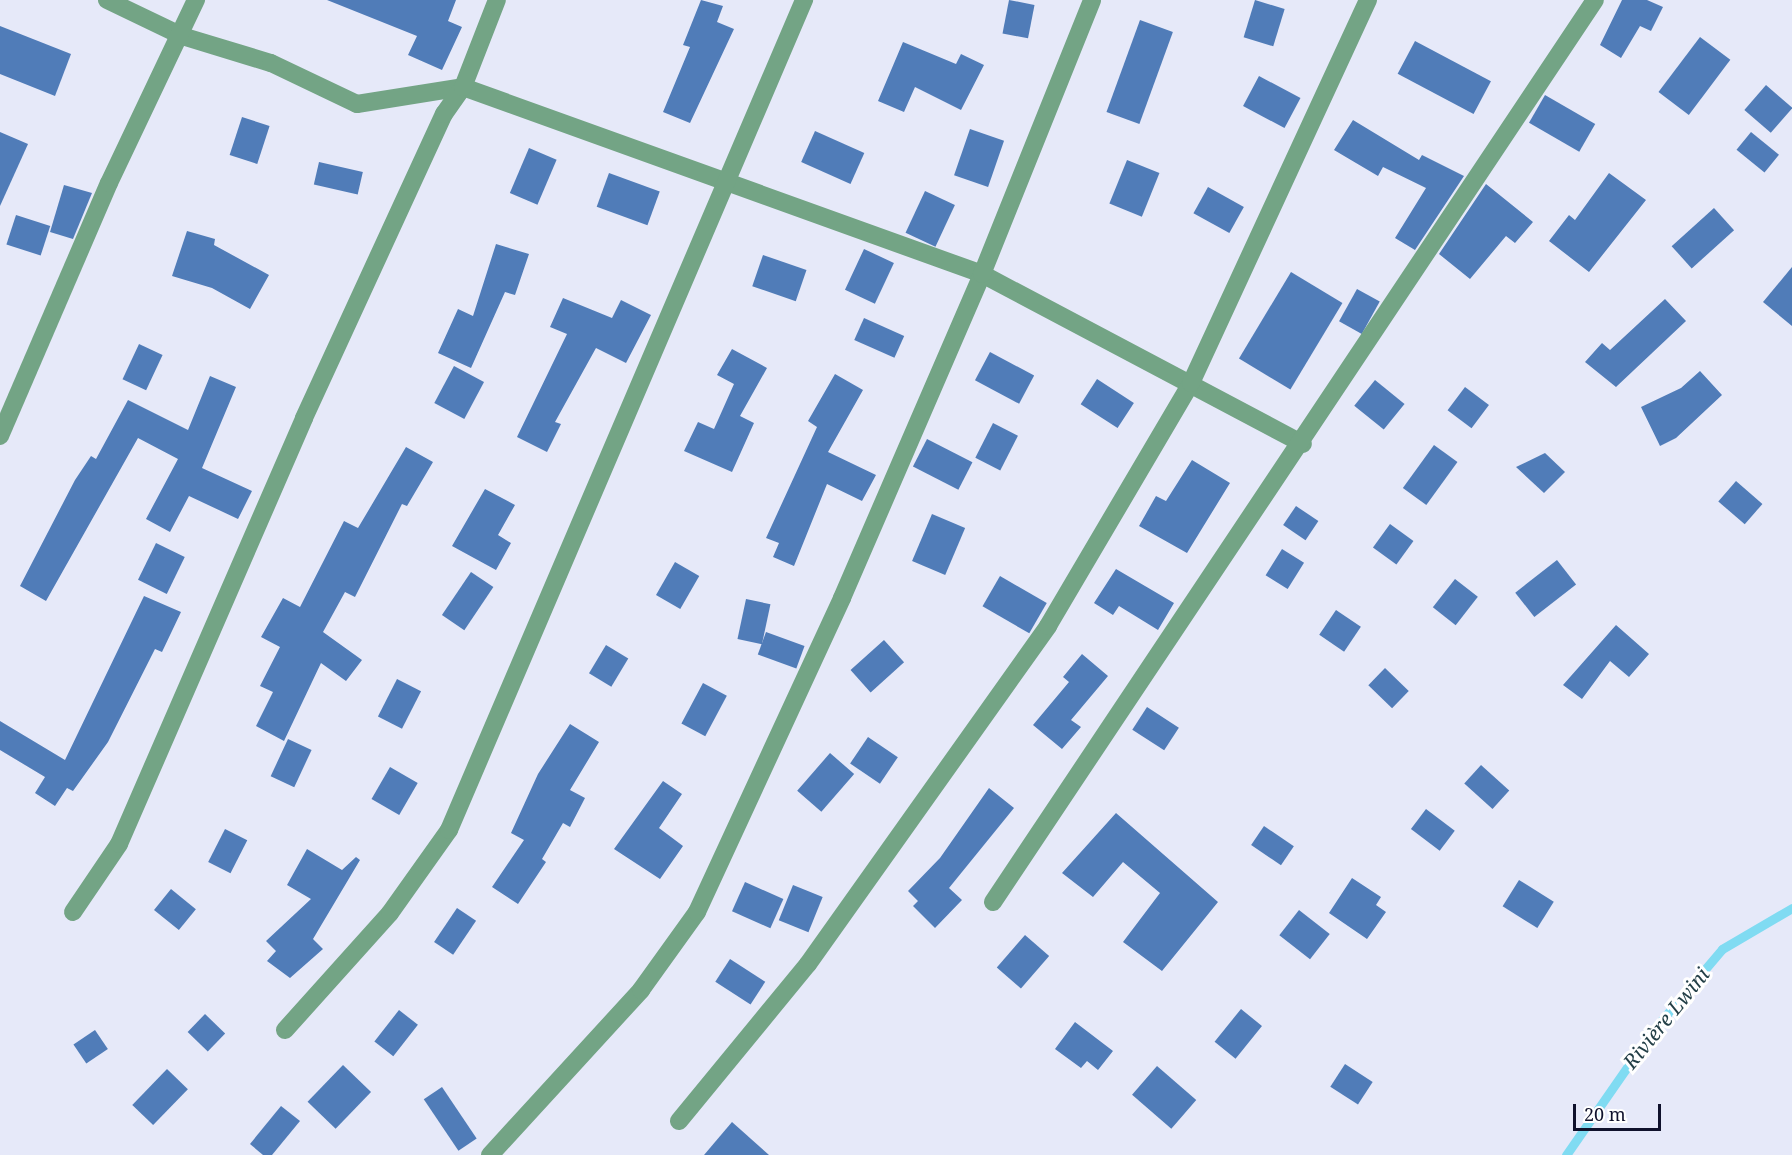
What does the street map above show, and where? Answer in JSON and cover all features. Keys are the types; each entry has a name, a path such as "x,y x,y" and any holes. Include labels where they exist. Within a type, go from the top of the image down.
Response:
{"street":[{"path":"108,0 182,36 272,63 357,104 463,87 725,179 982,274 1303,444"},
{"path":"0,436 109,183 182,36 196,0"},
{"path":"73,912 119,844 303,418 444,114 463,87 497,0"},
{"path":"285,1030 390,913 449,830 725,179 804,0"},
{"path":"490,1155 641,990 697,912 982,274 1092,0"},
{"path":"679,1121 808,964 1048,626 1191,383 1368,0"},
{"path":"993,902 1303,444 1594,0"}],"building":[{"path":"327,0 456,0 448,21 462,27 442,70 408,55 417,36"},
{"path":"701,0 723,6 717,22 734,29 690,123 663,112 690,47 683,45"},
{"path":"1009,0 1035,5 1028,38 1003,33"},
{"path":"1255,0 1285,9 1273,46 1244,37"},
{"path":"1622,0 1647,0 1663,7 1651,31 1640,26 1621,58 1600,45"},
{"path":"1140,20 1173,32 1139,124 1106,112"},
{"path":"0,26 71,54 55,96 0,74"},
{"path":"1700,37 1730,60 1689,115 1658,92"},
{"path":"1415,41 1491,81 1474,114 1398,74"},
{"path":"903,42 956,64 961,54 984,65 961,110 915,87 904,112 878,101"},
{"path":"1259,76 1300,98 1285,128 1243,106"},
{"path":"1766,85 1792,108 1771,133 1744,110"},
{"path":"1545,95 1595,124 1579,152 1529,123"},
{"path":"242,117 270,126 257,164 230,155"},
{"path":"1353,120 1419,160 1422,155 1464,176 1415,250 1395,238 1426,188 1383,167 1378,176 1334,150"},
{"path":"970,129 1004,141 988,187 954,175"},
{"path":"815,131 864,153 851,184 801,162"},
{"path":"0,132 28,144 0,206"},
{"path":"1751,132 1779,155 1765,173 1737,150"},
{"path":"529,148 557,160 537,205 510,193"},
{"path":"1127,160 1159,173 1142,217 1109,204"},
{"path":"319,162 363,172 358,195 314,184"},
{"path":"609,173 660,191 647,225 597,207"},
{"path":"1609,173 1646,200 1589,272 1549,241 1569,215 1575,220"},
{"path":"1486,184 1533,222 1515,243 1506,236 1470,279 1439,254"},
{"path":"64,185 92,193 73,239 50,232"},
{"path":"1208,187 1244,207 1229,233 1193,213"},
{"path":"925,191 955,205 935,247 906,233"},
{"path":"1714,208 1734,230 1692,268 1672,246"},
{"path":"16,215 50,226 41,256 6,244"},
{"path":"187,231 215,239 214,245 269,275 250,309 212,288 172,276"},
{"path":"496,244 529,254 515,295 505,292 471,368 438,353 458,309 473,316"},
{"path":"864,249 894,263 875,304 845,290"},
{"path":"763,255 806,270 796,301 752,286"},
{"path":"1792,267 1792,326 1763,302"},
{"path":"1291,272 1342,303 1290,389 1239,359"},
{"path":"1357,289 1380,302 1362,334 1339,321"},
{"path":"563,298 612,318 621,300 651,315 626,363 596,348 555,422 561,424 547,452 517,437 567,334 550,327"},
{"path":"1665,299 1686,321 1616,387 1585,362 1602,343 1610,350"},
{"path":"864,318 904,336 894,358 854,340"},
{"path":"139,344 163,355 146,390 123,379"},
{"path":"732,349 767,368 740,416 754,423 732,472 684,451 698,422 714,429 734,384 717,375"},
{"path":"990,352 1034,375 1019,404 975,380"},
{"path":"454,366 484,382 464,419 434,403"},
{"path":"1700,371 1722,395 1676,438 1660,446 1641,407 1681,388"},
{"path":"835,374 863,390 828,452 876,475 862,501 827,484 794,566 773,557 779,543 766,538 817,427 808,421"},
{"path":"210,376 236,387 202,468 252,491 238,519 189,496 170,532 146,519 178,459 138,438 46,601 20,586 75,480 91,456 96,459 128,400 188,430"},
{"path":"1097,379 1134,403 1118,428 1081,404"},
{"path":"1375,380 1405,404 1384,430 1354,406"},
{"path":"1465,387 1489,405 1472,428 1448,410"},
{"path":"993,423 1018,436 1000,470 975,458"},
{"path":"927,439 972,462 958,490 913,467"},
{"path":"1434,445 1457,462 1426,505 1403,488"},
{"path":"406,447 433,462 407,506 402,504 355,597 345,592 323,632 362,660 346,681 321,663 284,741 256,726 273,692 260,686 280,647 261,637 283,598 300,607 344,521 358,528"},
{"path":"1545,453 1565,472 1544,493 1516,467"},
{"path":"1192,460 1230,483 1187,553 1139,526 1156,496 1166,501"},
{"path":"1736,481 1762,504 1745,524 1718,501"},
{"path":"485,489 515,505 498,535 511,543 496,570 452,546"},
{"path":"1296,506 1318,521 1306,540 1283,525"},
{"path":"932,514 965,528 945,575 912,561"},
{"path":"1390,524 1413,541 1396,565 1373,547"},
{"path":"156,543 185,557 167,594 138,580"},
{"path":"1282,549 1304,563 1288,589 1266,575"},
{"path":"1557,560 1576,584 1534,617 1515,593"},
{"path":"675,562 699,576 680,609 656,595"},
{"path":"1116,569 1174,603 1158,630 1119,606 1113,615 1094,603"},
{"path":"471,572 493,587 464,630 442,615"},
{"path":"1000,576 1047,603 1029,633 982,606"},
{"path":"1455,579 1478,597 1456,625 1433,607"},
{"path":"144,596 181,612 162,652 155,649 108,742 73,791 67,788 55,806 35,793 45,777 0,750 0,721 65,760"},
{"path":"746,599 770,604 762,644 737,639"},
{"path":"1336,610 1361,627 1344,652 1319,635"},
{"path":"1616,625 1649,654 1629,677 1610,661 1582,699 1563,685"},
{"path":"766,632 805,646 796,669 758,655"},
{"path":"884,640 904,662 871,692 851,670"},
{"path":"606,645 628,658 611,687 589,673"},
{"path":"1082,654 1108,676 1071,720 1081,727 1062,749 1033,725 1069,682 1063,677"},
{"path":"1385,668 1409,691 1392,708 1368,685"},
{"path":"397,679 421,691 402,729 378,716"},
{"path":"703,683 727,696 705,736 681,724"},
{"path":"1147,707 1179,728 1164,750 1132,730"},
{"path":"570,724 599,742 570,790 585,798 570,827 563,823 542,859 546,862 518,904 492,887 524,840 511,833 538,774"},
{"path":"868,737 898,757 880,784 850,764"},
{"path":"288,739 312,750 294,787 271,776"},
{"path":"830,753 854,774 821,812 797,791"},
{"path":"1481,765 1509,790 1493,809 1464,784"},
{"path":"390,767 418,783 399,815 372,799"},
{"path":"663,781 682,794 659,828 683,846 660,879 614,849"},
{"path":"989,788 1014,808 949,888 962,900 935,928 913,906 918,901 908,891 940,858"},
{"path":"1426,809 1455,831 1440,851 1411,829"},
{"path":"1116,813 1218,902 1162,971 1123,942 1160,893 1123,862 1093,897 1062,873"},
{"path":"1264,826 1294,846 1281,865 1251,845"},
{"path":"225,829 247,840 230,873 208,862"},
{"path":"307,849 342,870 356,857 360,860 313,939 323,949 290,978 267,961 276,951 266,941 311,899 287,885"},
{"path":"1352,878 1381,897 1376,905 1386,912 1367,939 1329,913"},
{"path":"1519,880 1554,902 1537,928 1503,906"},
{"path":"745,882 783,899 770,928 732,911"},
{"path":"793,885 823,897 808,932 779,920"},
{"path":"171,889 196,909 179,930 154,910"},
{"path":"457,908 476,921 453,955 434,942"},
{"path":"1299,910 1330,934 1310,959 1279,935"},
{"path":"1025,935 1049,956 1021,988 997,967"},
{"path":"730,959 765,982 751,1005 715,982"},
{"path":"1241,1009 1262,1026 1236,1059 1215,1042"},
{"path":"399,1010 418,1025 393,1056 374,1042"},
{"path":"205,1014 225,1033 208,1051 188,1032"},
{"path":"1075,1022 1113,1051 1098,1070 1087,1061 1081,1068 1055,1049"},
{"path":"95,1030 108,1049 86,1064 73,1045"},
{"path":"1345,1064 1373,1082 1358,1105 1330,1087"},
{"path":"343,1065 371,1092 336,1129 308,1102"},
{"path":"1157,1066 1196,1100 1171,1129 1132,1095"},
{"path":"167,1069 188,1089 153,1125 132,1105"},
{"path":"442,1087 477,1138 458,1151 424,1099"},
{"path":"281,1106 300,1121 272,1155 263,1155 250,1144"},
{"path":"732,1122 769,1155 704,1155"}],"waterway":[{"name":"Rivière Lwini","path":"1566,1155 1650,1034 1722,949 1792,908"}]}
